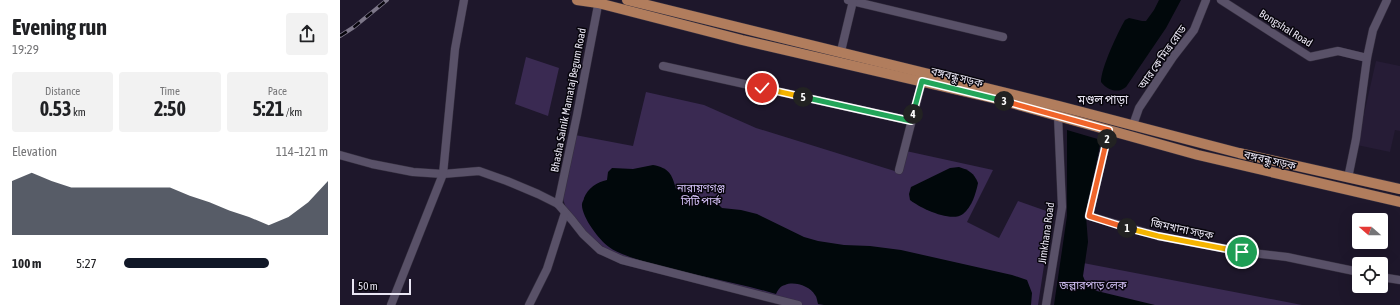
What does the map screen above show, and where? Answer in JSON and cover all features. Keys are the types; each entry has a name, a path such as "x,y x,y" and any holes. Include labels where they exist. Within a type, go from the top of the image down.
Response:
{"main road":[{"name":"বঙ্গবন্ধু সড়ক","path":"577,0 598,2 742,40 1001,100 1198,155 1400,202"},
{"name":"বঙ্গবন্ধু সড়ক","path":"627,0 650,3 1239,153 1400,189"}],"street":[{"path":"391,305 443,174 455,49 464,0"},
{"name":"আর কে মিত্র রোড","path":"1133,126 1139,108 1173,57 1194,30 1206,0"},
{"name":"Bongshal Road","path":"1221,0 1310,57 1338,51 1367,58"},
{"path":"841,52 850,1 1003,37"},
{"path":"1348,178 1356,139 1367,58 1373,30 1386,1"},
{"name":"Bhasha Sainik Mamataj Begum Road","path":"558,204 577,115 598,2"},
{"path":"663,66 911,121"},
{"path":"898,170 922,81"},
{"name":"Jimkhana Road","path":"1046,305 1062,207 1058,116"},
{"name":"জিমখানা সড়ক","path":"1109,130 1089,216 1158,236 1228,250 1287,257 1352,271"},
{"path":"340,155 372,164 414,172 443,174 479,171 538,194 558,204 583,234 600,250 622,260 798,305"},
{"path":"529,305 548,269 565,213"},
{"path":"1388,278 1400,280"}],"shaded area":[{"path":"1159,0 1181,0 1166,28 1126,87 1116,91 1109,89 1101,82 1102,76 1114,41 1125,20 1129,18 1146,21"},
{"path":"1376,61 1400,66 1400,131 1395,130 1390,152 1357,145"},
{"path":"1067,130 1101,140 1086,216 1088,242 1083,276 1087,286 1097,291 1155,305 1054,305 1067,216"},
{"path":"653,165 663,168 669,172 676,189 717,203 722,208 741,210 757,214 804,237 844,245 870,246 901,250 1012,275 1027,280 1032,293 1031,305 824,305 818,304 816,296 813,292 802,285 789,284 783,286 779,288 776,294 682,272 629,257 613,250 600,239 584,215 582,203 590,188 607,180 608,172 612,168 633,169"},
{"path":"959,167 971,172 978,183 971,204 963,214 951,217 944,216 921,207 910,200 909,194 911,187 950,168"}],"green space":[{"path":"526,57 559,68 548,116 515,104"},
{"name":"নারায়ণগঞ্জ সিটি পার্ক","path":"646,92 704,105 756,128 901,173 906,151 993,170 967,222 999,238 1018,201 1052,213 1038,305 801,305 643,264 606,249 590,236 566,208 563,199 575,135 633,146"},
{"name":"জল্লারপাড় লেক","path":"1078,262 1302,305 1070,305"}],"railway":[{"path":"340,36 354,27 387,0"}],"district":[{"name":"মণ্ডল পাড়া","path":"1103,100"}],"route":[{"path":"762,88 911,121 922,81 1001,100 1109,130 1089,216 1158,236 1242,252"}]}
